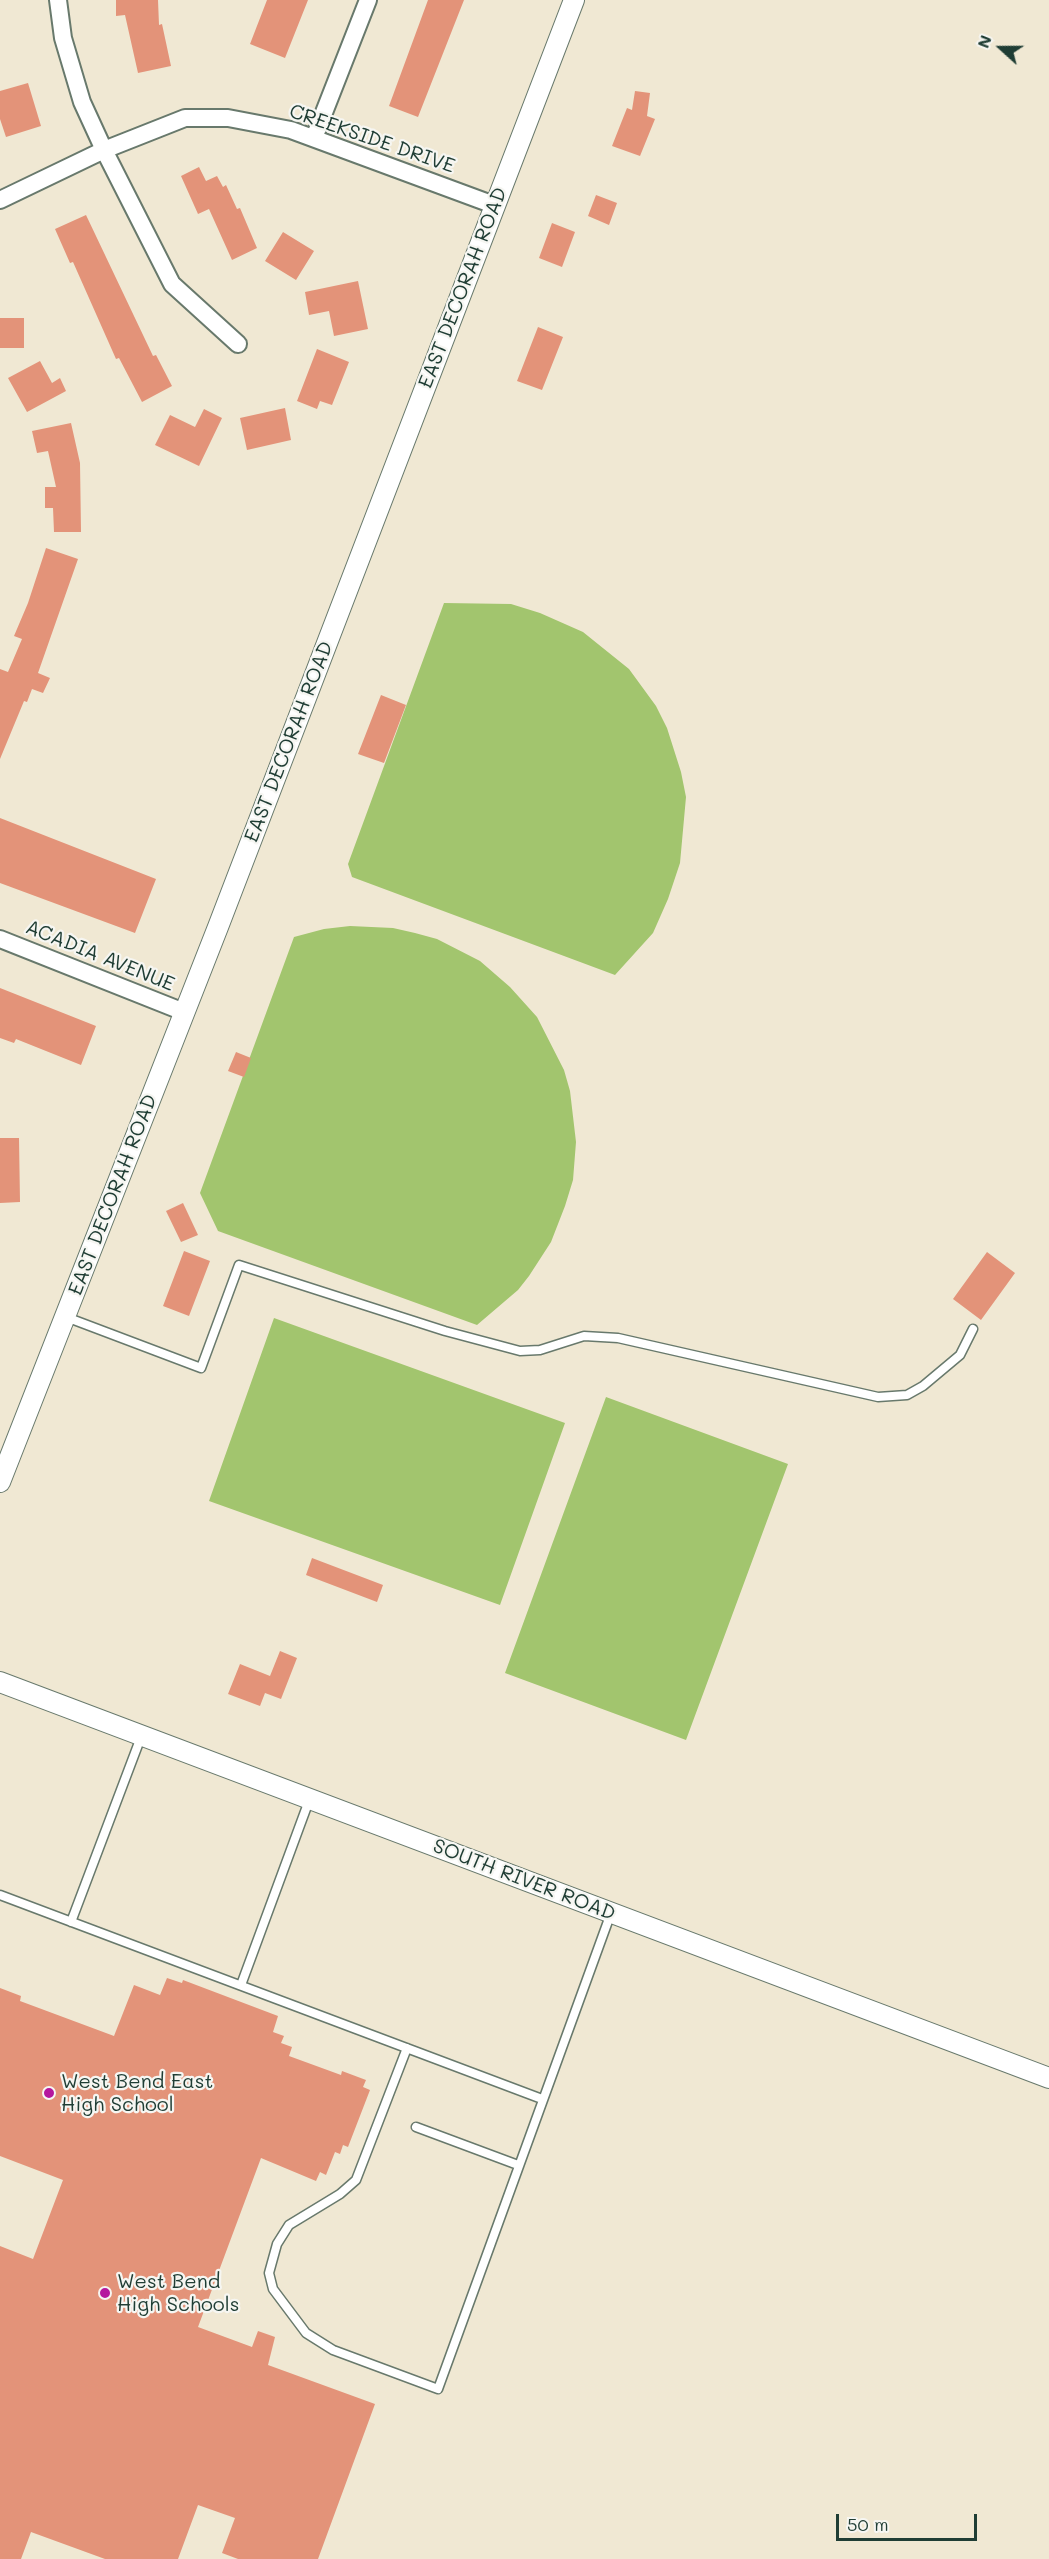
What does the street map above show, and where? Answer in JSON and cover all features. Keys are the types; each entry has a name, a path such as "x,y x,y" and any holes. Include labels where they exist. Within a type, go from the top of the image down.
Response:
{"street":[{"path":"58,0 63,38 82,102 172,284 238,344"},
{"path":"314,138 368,0"},
{"name":"EAST DECORAH ROAD","path":"0,1482 184,1012 574,0"},
{"name":"CREEKSIDE DRIVE","path":"0,200 104,150 185,118 228,118 291,130 494,205"},
{"name":"ACADIA AVENUE","path":"0,939 184,1012"},
{"name":"SOUTH RIVER ROAD","path":"0,1682 1049,2078"}],"lane":[{"path":"65,1317 201,1368 239,1265 445,1331 520,1351 540,1350 584,1336 618,1338 878,1397 907,1395 923,1386 960,1355 973,1329"},
{"path":"71,1922 141,1737"},
{"path":"241,1986 310,1798"},
{"path":"0,1895 542,2098"},
{"path":"407,2048 357,2180 340,2194 289,2225 277,2244 269,2273 273,2289 306,2333 333,2350 438,2389 542,2098 611,1914"},
{"path":"416,2127 518,2165"}],"green space":[{"path":"444,603 511,604 540,613 583,632 629,669 656,706 667,728 681,772 686,797 680,863 653,933 615,975 352,877 348,864"},
{"path":"350,926 393,928 415,933 437,939 480,961 510,987 537,1017 564,1070 570,1091 576,1142 573,1180 565,1206 551,1242 529,1276 518,1290 477,1325 218,1231 200,1193 294,937 324,929"},
{"path":"274,1318 565,1423 500,1605 209,1501"},
{"path":"606,1397 788,1464 686,1740 505,1673"}],"building":[{"path":"116,0 158,0 159,25 162,24 171,66 138,73 125,15 116,16"},
{"path":"267,0 308,0 285,58 250,44"},
{"path":"428,0 464,0 418,117 389,106"},
{"path":"28,83 41,126 6,137 0,119 0,91"},
{"path":"635,91 650,93 647,116 655,119 640,156 612,146 627,108 632,110"},
{"path":"199,167 206,181 217,176 223,187 226,185 237,209 240,208 257,248 232,260 209,209 198,214 181,176"},
{"path":"596,195 617,203 609,225 588,216"},
{"path":"86,215 153,356 156,355 172,386 142,402 119,358 116,359 73,262 70,263 55,229"},
{"path":"552,223 575,232 562,267 539,258"},
{"path":"283,232 314,251 296,280 265,261"},
{"path":"358,281 368,329 334,336 329,311 309,315 305,292"},
{"path":"0,318 24,318 24,348 0,348"},
{"path":"538,327 563,337 542,390 517,381"},
{"path":"317,349 349,362 332,405 320,401 317,409 297,401"},
{"path":"40,361 52,383 60,378 66,391 27,412 8,378"},
{"path":"285,408 291,440 247,450 240,418"},
{"path":"204,409 222,418 199,466 155,445 170,415 195,427"},
{"path":"71,423 80,463 81,532 54,532 53,508 45,508 45,487 56,487 48,451 37,453 32,431"},
{"path":"46,548 78,559 38,673 50,678 43,693 32,689 27,702 24,701 0,759 0,669 8,672 22,639 14,636 28,603"},
{"path":"381,695 406,705 384,763 358,754"},
{"path":"0,818 156,879 135,933 0,883"},
{"path":"0,988 96,1026 81,1065 16,1039 14,1043 0,1038"},
{"path":"236,1052 251,1058 244,1077 228,1071"},
{"path":"0,1138 19,1138 20,1202 0,1203"},
{"path":"183,1203 198,1235 181,1242 166,1211"},
{"path":"184,1251 210,1261 189,1316 163,1306"},
{"path":"987,1252 1015,1273 981,1320 953,1299"},
{"path":"312,1558 383,1585 377,1602 306,1575"},
{"path":"280,1651 297,1658 281,1699 265,1693 260,1706 228,1694 240,1664 270,1676"},
{"name":"West Bend High Schools","path":"167,1978 182,1983 183,1980 278,2016 273,2032 284,2036 281,2043 292,2047 289,2056 341,2075 342,2071 366,2080 363,2087 370,2090 348,2147 343,2145 340,2154 335,2152 326,2175 320,2172 316,2181 261,2158 198,2327 252,2347 258,2331 275,2337 268,2365 375,2404 318,2559 238,2559 222,2553 235,2518 198,2505 178,2559 105,2559 31,2532 21,2559 0,2559 0,2246 33,2259 63,2180 0,2156 0,1988 21,1996 20,2001 114,2036 134,1985 160,1995"}],"place":[{"name":"West Bend East High School","path":"49,2093"},
{"name":"West Bend High Schools","path":"105,2293"}]}
